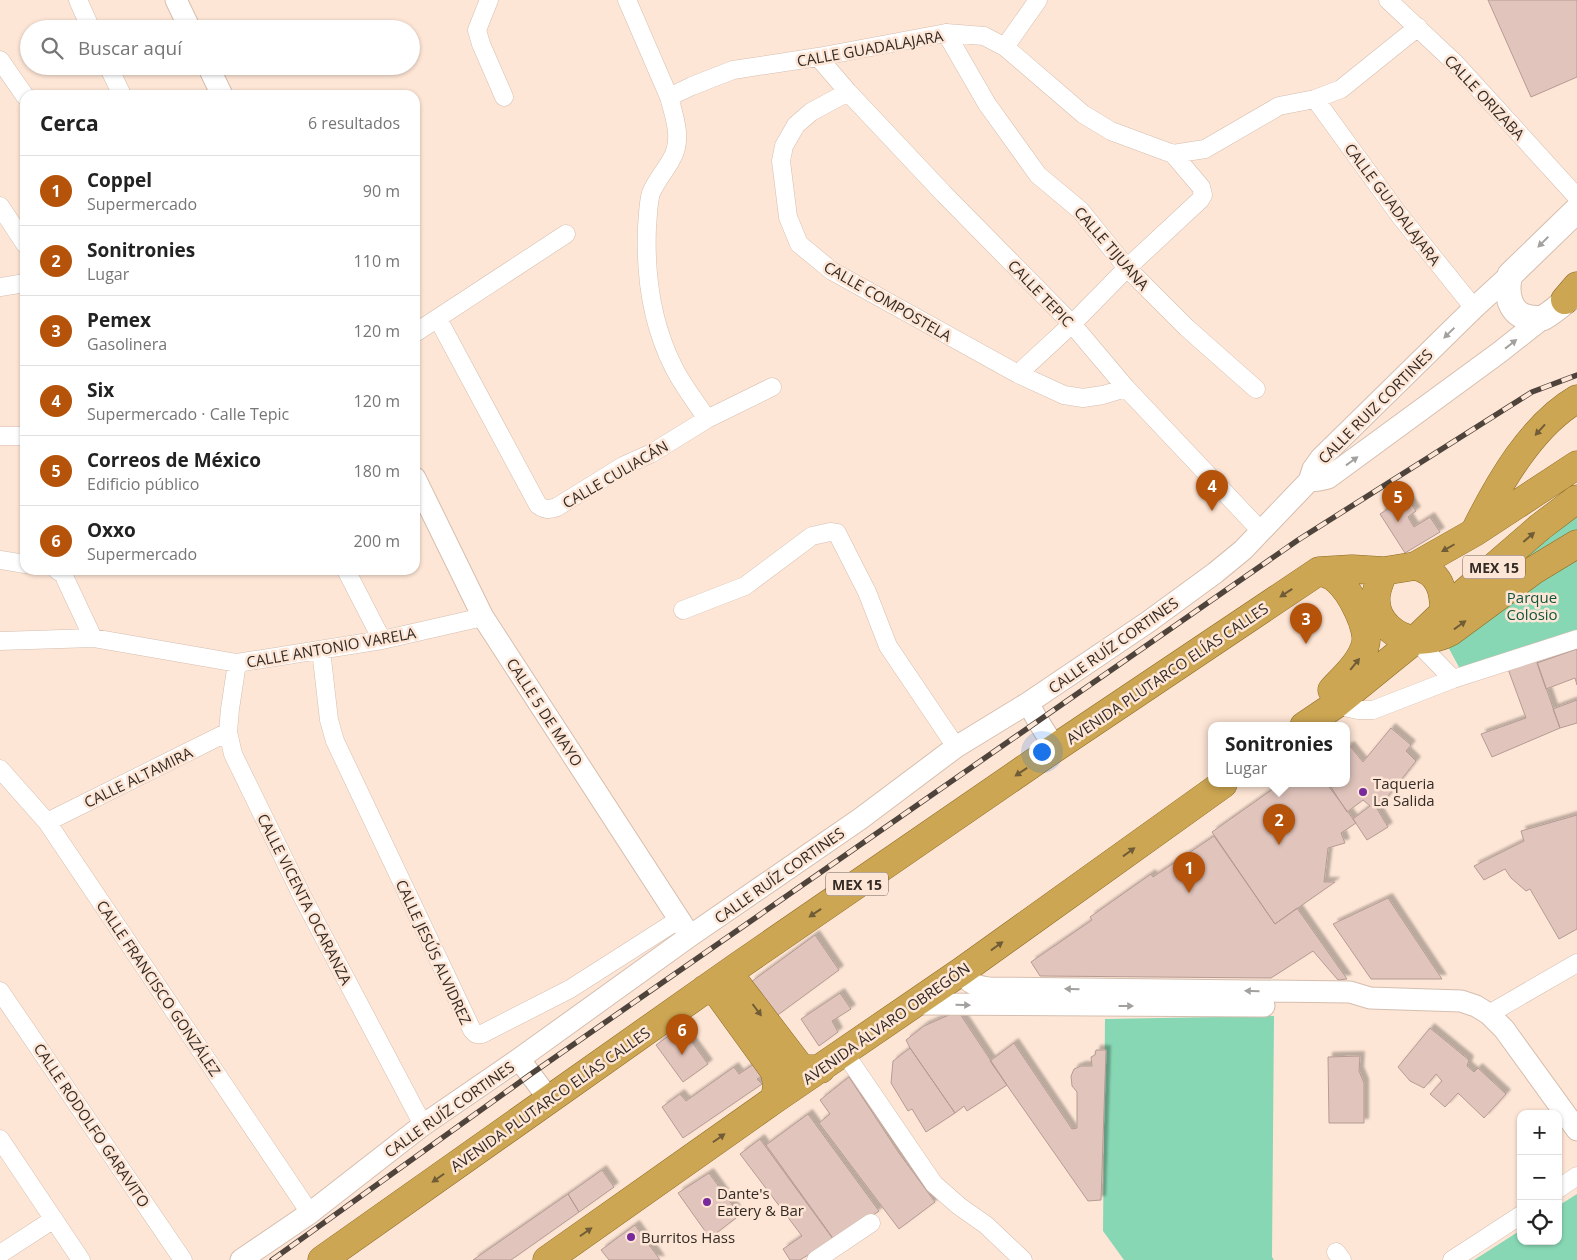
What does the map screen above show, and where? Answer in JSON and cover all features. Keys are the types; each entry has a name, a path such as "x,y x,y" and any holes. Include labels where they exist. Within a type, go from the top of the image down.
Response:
{"highway":[{"path":"1474,532 1520,454 1536,433 1550,418 1577,399"},
{"name":"MEX 15","path":"1415,566 1474,532 1577,465"},
{"name":"MEX 15","path":"1310,722 1335,705 1415,640 1465,592 1540,527 1577,499"},
{"path":"1384,572 1377,589 1376,600 1377,610 1386,627 1415,640 1435,639 1450,632 1534,570 1577,544"},
{"path":"1415,566 1427,570 1438,581 1444,600 1444,612"},
{"name":"AVENIDA PLUTARCO ELÍAS CALLES","path":"322,1260 705,989 1055,748 1319,572 1352,569 1384,572 1415,566"},
{"path":"1303,722 1356,663 1366,643 1366,634 1360,615 1344,588 1333,577 1319,572"},
{"name":"AVENIDA ÁLVARO OBREGÓN","path":"547,1260 775,1099 962,971 1219,787"},
{"path":"734,969 733,976 736,983 800,1067 821,1069"},
{"path":"705,989 712,990 720,996 775,1072 777,1085 775,1099"}],"main road":[{"name":"CALLE RUIZ CORTINES","path":"1510,276 1577,210"},
{"path":"1510,276 1508,292 1512,307 1527,317 1543,318"},
{"name":"CALLE RUIZ CORTINES","path":"1543,318 1573,293"}],"street":[{"path":"78,0 87,20"},
{"path":"176,0 186,20"},
{"path":"489,0 477,30 481,44 504,97"},
{"path":"627,0 669,98 678,132 677,146 672,159 660,175 651,193 648,213 646,246 654,315 674,368 707,419"},
{"path":"1005,47 1038,0"},
{"name":"CALLE ORIZABA","path":"1388,0 1455,63 1577,197"},
{"name":"CALLE GUADALAJARA","path":"669,98 692,86 733,70 949,38 984,36 1005,47 1083,114 1111,131 1173,154 1205,149 1279,106 1315,99 1341,90 1418,27"},
{"name":"CALLE TIJUANA","path":"949,38 987,104 1031,167 1046,183 1073,203 1089,219 1127,268 1187,328 1256,389"},
{"name":"CALLE TEPIC","path":"818,57 848,92 944,194 1072,324 1126,388 1261,531"},
{"path":"0,60 21,90"},
{"path":"112,75 120,90"},
{"path":"212,75 220,90"},
{"name":"CALLE COMPOSTELA","path":"848,92 811,112 796,125 784,146 781,161 788,216 799,244 832,271 1018,374 1064,395 1083,398 1103,395 1126,388"},
{"name":"CALLE GUADALAJARA","path":"1315,99 1400,216 1474,308"},
{"path":"1018,374 1200,200 1203,195 1201,186 1173,154"},
{"path":"11,214 20,233"},
{"path":"420,330 566,234"},
{"name":"CALLE RUIZ CORTINES","path":"1510,276 1474,308 1321,458 1313,469 1309,481 1328,478 1500,352 1543,318"},
{"path":"0,287 20,284"},
{"name":"CALLE CULIACÁN","path":"438,319 538,504 544,509 557,508 623,466 652,453 707,419 772,387"},
{"path":"0,436 20,436"},
{"name":"CALLE RUÍZ CORTINES","path":"241,1260 310,1213 423,1125 520,1059 684,928 860,819 956,747 1028,703 1148,622 1229,561 1309,481"},
{"name":"CALLE 5 DE MAYO","path":"420,488 483,617 684,928"},
{"path":"683,610 745,586 812,536 830,532 837,533 867,592 888,646 956,747"},
{"path":"0,560 20,563"},
{"path":"62,575 93,638"},
{"path":"349,575 382,640"},
{"name":"CALLE ANTONIO VARELA","path":"0,641 93,638 237,663 382,640 483,617"},
{"path":"1415,640 1453,679"},
{"path":"1335,705 1358,710 1373,710 1453,679 1577,640"},
{"name":"CALLE JESÚS ALVIDREZ","path":"321,650 330,720 335,741 472,1030 476,1034 482,1034 512,1020 684,928"},
{"name":"CALLE VICENTA OCARANZA","path":"237,663 228,732 233,754 302,896 423,1125"},
{"path":"1028,703 1055,748"},
{"name":"CALLE ALTAMIRA","path":"47,822 228,732"},
{"name":"CALLE FRANCISCO GONZÁLEZ","path":"0,769 47,822 310,1213"},
{"path":"1482,1010 1577,963"},
{"path":"962,971 968,982 989,988 1350,992 1370,998 1450,1000 1461,1002 1482,1010 1504,1029 1577,1130"},
{"name":"CALLE RODOLFO GARAVITO","path":"0,991 183,1260"},
{"path":"914,1004 1349,1006 1370,998"},
{"path":"844,1052 934,1184 959,1206 986,1225 1023,1260"},
{"path":"520,1059 549,1100"},
{"path":"0,1140 81,1260"},
{"path":"1562,1186 1577,1176"},
{"path":"1452,1260 1517,1218"},
{"path":"0,1254 54,1219"},
{"path":"816,1260 871,1223"}],"green space":[{"name":"Parque Colosio","path":"1577,503 1577,639 1460,669 1440,632"},
{"path":"1274,1016 1272,1257 1274,1260 1124,1260 1103,1231 1105,1019"},
{"path":"1577,1194 1577,1260 1474,1260 1517,1233 1517,1245 1562,1245 1562,1203"}],"building":[{"path":"1488,0 1577,0 1577,77 1531,97"},
{"path":"1407,497 1416,511 1408,517 1414,527 1430,517 1440,532 1405,553 1380,514"},
{"path":"1577,649 1577,685 1575,678 1546,689 1537,663"},
{"path":"1536,659 1560,728 1492,757 1481,734 1526,718 1508,669"},
{"path":"1577,700 1577,723 1560,728 1553,709"},
{"name":"Taqueria La Salida","path":"1391,728 1411,745 1406,751 1416,761 1381,805 1378,804 1376,807 1388,827 1367,840 1353,819 1370,806 1363,800 1347,812 1331,787 1350,787 1350,746 1363,762"},
{"path":"1276,787 1329,787 1356,823 1341,833 1345,843 1328,848 1324,882 1335,882 1275,924 1212,832"},
{"path":"1577,815 1577,929 1559,939 1530,889 1526,891 1511,878 1505,869 1484,880 1474,866 1524,841 1521,831"},
{"path":"1214,836 1275,924 1297,908 1347,979 1338,980 1313,951 1271,978 1040,976 1031,962 1092,920 1090,917 1151,874 1153,877"},
{"path":"1388,898 1442,979 1371,979 1333,924"},
{"path":"815,935 839,970 775,1017 751,982"},
{"path":"840,993 851,1009 832,1021 838,1032 819,1046 801,1019"},
{"path":"958,1011 1007,1085 967,1111 964,1106 955,1113 906,1040 924,1026"},
{"path":"681,1027 708,1064 683,1082 656,1045"},
{"path":"1430,1028 1469,1060 1467,1066 1474,1072 1478,1068 1506,1094 1484,1118 1458,1093 1445,1107 1430,1094 1442,1081 1436,1074 1424,1088 1410,1081 1398,1067"},
{"path":"1014,1043 1072,1129 1077,1128 1077,1092 1072,1086 1071,1076 1074,1069 1081,1066 1092,1066 1091,1057 1095,1055 1096,1050 1106,1050 1101,1200 1088,1201 990,1061"},
{"path":"910,1048 955,1113 926,1132 912,1109 908,1111 891,1083 893,1061"},
{"path":"1360,1056 1359,1071 1364,1083 1364,1123 1329,1123 1328,1057"},
{"path":"757,1062 766,1074 757,1079 762,1084 683,1138 662,1107 680,1094 686,1101 734,1067 739,1074"},
{"path":"849,1077 899,1153 935,1202 899,1229 819,1123 830,1114 820,1100"},
{"path":"808,1114 879,1211 835,1241 766,1145"},
{"path":"760,1139 833,1239 800,1260 790,1260 783,1249 802,1236 740,1154"},
{"path":"602,1170 614,1187 579,1212 568,1194"},
{"name":"Dante's Eatery & Bar","path":"709,1173 736,1210 732,1213 736,1218 710,1238 678,1193"},
{"path":"568,1194 579,1212 511,1260 473,1260"},
{"name":"Burritos Hass","path":"635,1225 660,1260 609,1260 601,1250"}],"railway":[{"path":"272,1260 531,1074 1298,540 1532,392 1577,375"}],"place":[{"name":"Six","path":"1212,511"},
{"name":"Correos de México","path":"1398,522"},
{"name":"Pemex","path":"1306,644"},
{"name":"Taqueria La Salida","path":"1363,792"},
{"name":"Sonitronies","path":"1279,845"},
{"name":"Coppel","path":"1189,893"},
{"name":"Oxxo","path":"682,1055"},
{"name":"Dante's Eatery & Bar","path":"707,1202"},
{"name":"Burritos Hass","path":"631,1237"}]}
